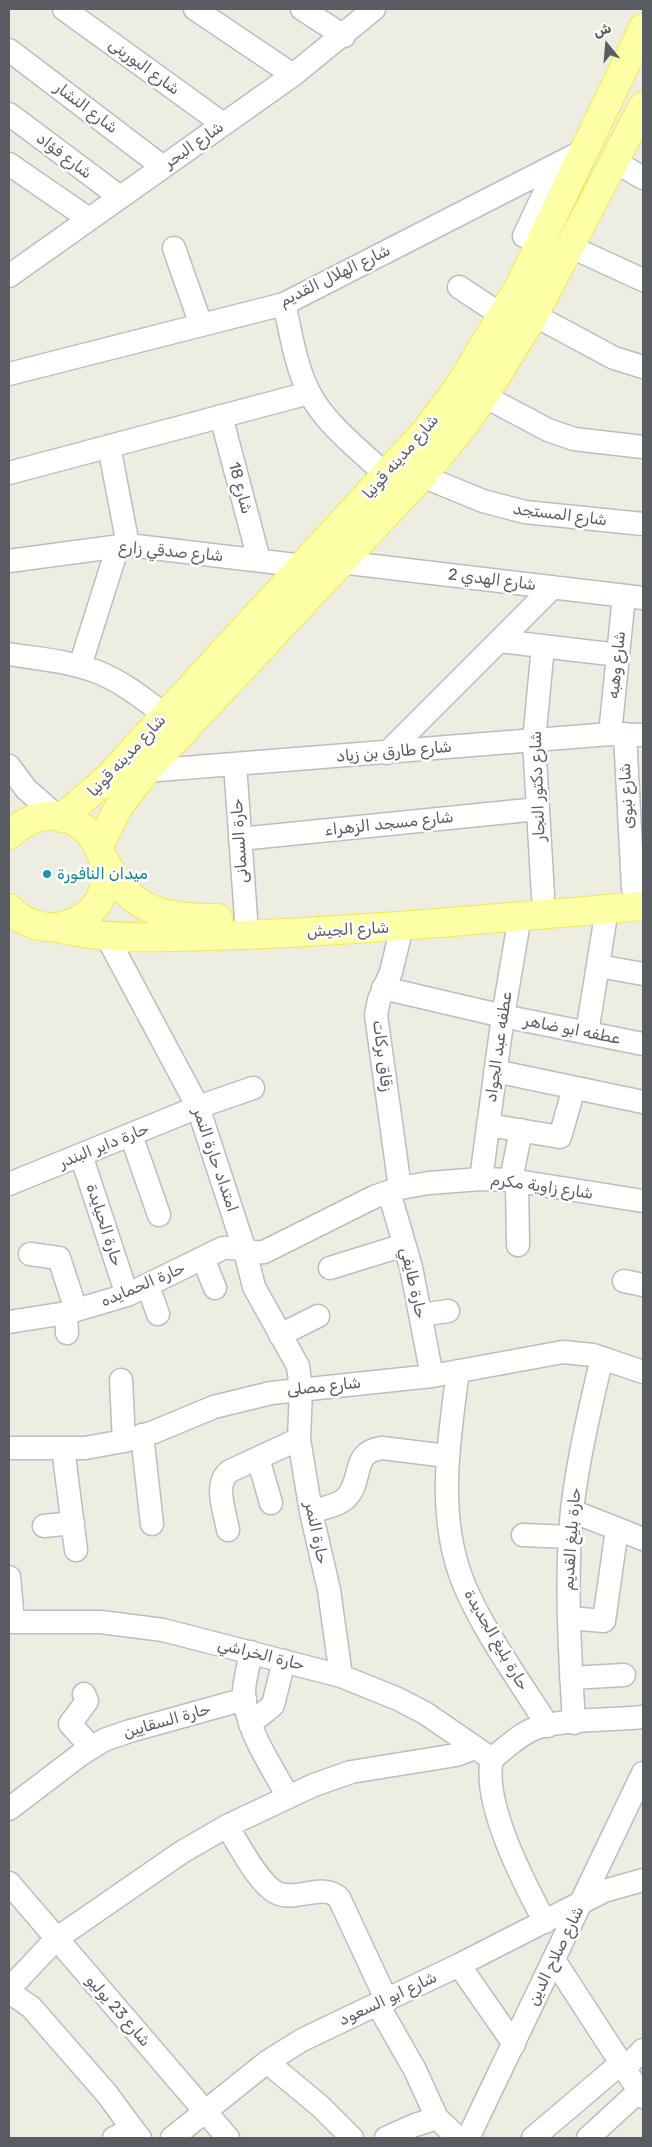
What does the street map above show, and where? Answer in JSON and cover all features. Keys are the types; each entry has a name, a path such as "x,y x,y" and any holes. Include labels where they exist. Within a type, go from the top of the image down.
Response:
{"main road":[{"name":"شارع مدينه قونيا","path":"60,818 108,778 304,566 425,432 460,385 520,285 587,149 643,28"},
{"path":"610,100 641,110"},
{"name":"شارع مدينه قونيا","path":"102,853 119,806 146,771 422,476 484,396 534,315 641,110"},
{"path":"9,836 26,822 42,818 60,818 83,828 102,853 103,888 94,906 79,919 46,927 23,920 9,908"},
{"name":"شارع الجيش","path":"102,853 121,888 132,898 160,913 175,917 246,918 361,913 466,912 520,916 606,909 640,894"},
{"name":"شارع الجيش","path":"9,934 46,927 107,937 345,931 402,927 543,896 640,894"}],"street":[{"name":"شارع البورينى","path":"64,9 223,124"},
{"path":"195,9 293,75"},
{"path":"302,9 344,36"},
{"name":"شارع البحر","path":"9,276 293,75 344,36 374,9"},
{"name":"شارع النشار","path":"9,50 163,167"},
{"name":"شارع فؤاد","path":"9,114 120,197"},
{"name":"شارع الهلال القديم","path":"9,374 284,304 587,149"},
{"path":"614,161 643,178"},
{"path":"9,164 89,219"},
{"path":"524,236 558,164"},
{"path":"569,246 643,280"},
{"path":"174,248 201,325"},
{"path":"459,287 503,316"},
{"path":"284,304 309,393 324,414 386,475"},
{"path":"534,315 614,358 643,367"},
{"path":"9,473 309,393"},
{"path":"484,396 539,426 574,439 643,447"},
{"name":"شارع 18","path":"221,416 259,560"},
{"path":"80,666 123,546 109,446"},
{"name":"شارع المستجد","path":"422,476 483,501 525,512 643,524"},
{"name":"شارع صدقي زارع","path":"9,561 123,546 304,566"},
{"name":"شارع الهدي 2","path":"340,562 634,597"},
{"path":"387,752 553,587"},
{"name":"شارع وهبه","path":"626,734 618,655 634,597"},
{"path":"500,641 618,655"},
{"name":"شارع دكتور النجار","path":"543,646 534,740 543,896"},
{"path":"9,654 80,666 120,684 165,715"},
{"name":"شارع طارق بن زياد","path":"146,771 626,734"},
{"name":"شارع نبوى","path":"626,734 635,809 640,894"},
{"name":"حارة السمانى","path":"235,764 246,918"},
{"path":"9,766 26,789 60,818"},
{"name":"شارع مسجد الزهراء","path":"240,839 538,810"},
{"path":"587,1033 599,966 606,909"},
{"name":"عطفه عبد الجواد","path":"481,1179 503,1016 520,916"},
{"name":"زقاق بركات","path":"394,1190 377,1008 383,988 391,972 402,927"},
{"name":"امتداد حارة النمر","path":"107,937 198,1107 245,1251 254,1288 298,1366 301,1389"},
{"path":"599,966 643,974"},
{"name":"عطفه ابو ضاهر","path":"383,988 503,1016 643,1044"},
{"path":"495,1071 643,1102"},
{"name":"حارة داير البندر","path":"9,1184 198,1107 253,1088"},
{"path":"488,1125 560,1137 574,1088"},
{"path":"518,1245 514,1180 521,1130"},
{"path":"131,1135 159,1215"},
{"name":"حارة الحيايدة","path":"81,1156 128,1295"},
{"name":"شارع زاوية مكرم","path":"245,1251 259,1253 268,1250 374,1197 394,1190 481,1179 514,1180 643,1201"},
{"name":"حارة طايفي","path":"394,1190 432,1376"},
{"path":"330,1268 404,1245"},
{"name":"حارة الحمايده","path":"9,1322 70,1319 148,1286 223,1248 230,1247 245,1251"},
{"path":"30,1254 58,1256 70,1319"},
{"path":"203,1258 215,1288"},
{"path":"148,1286 158,1314"},
{"path":"421,1316 448,1311"},
{"path":"280,1335 318,1316"},
{"name":"شارع مصلى","path":"9,1448 85,1448 133,1438 242,1399 301,1389 432,1376 563,1352 583,1353 643,1372"},
{"name":"حارة بليغ القديم","path":"574,1722 569,1618 572,1510 582,1445 602,1358"},
{"name":"حارة بليغ الجديدة","path":"458,1371 447,1456 450,1534 463,1581 477,1610 548,1726"},
{"path":"121,1380 152,1524"},
{"name":"حارة النمر","path":"301,1389 299,1438 311,1512 329,1590 341,1676"},
{"path":"228,1530 221,1489 222,1480 230,1471 299,1438"},
{"path":"63,1448 76,1550"},
{"path":"311,1512 343,1501 349,1496 362,1460 372,1449 382,1448 447,1456"},
{"path":"258,1458 271,1503"},
{"path":"572,1510 643,1539"},
{"path":"44,1526 73,1523"},
{"path":"569,1618 604,1621 617,1529"},
{"path":"523,1535 570,1537"},
{"path":"9,1577 11,1622"},
{"name":"حارة الخراشي","path":"11,1622 132,1625 163,1630 341,1676 398,1699 484,1753"},
{"path":"251,1652 245,1699 250,1724 288,1797"},
{"path":"250,1724 273,1705 284,1661"},
{"path":"571,1678 624,1676"},
{"path":"84,1694 87,1700 70,1724 92,1747"},
{"name":"حارة السقايين","path":"9,1809 92,1747 130,1731 245,1699"},
{"path":"129,2135 106,2094 31,2007 9,1990 56,1939 182,1852 227,1826 288,1797 351,1772 456,1755 484,1753 525,1734 548,1726 574,1722 643,1717"},
{"path":"484,1753 500,1822 526,1887 545,1922"},
{"name":"شارع صلاح الدين","path":"468,2138 581,1903 638,1795 643,1773"},
{"path":"227,1826 268,1888 288,1897 326,1892 336,1894 339,1898 383,2002 437,2118 458,2138"},
{"name":"شارع ابو السعود","path":"172,2138 267,2062 302,2040 459,1965 604,1891 643,1880"},
{"name":"شارع 23 يوليو","path":"9,1883 228,2138"},
{"path":"554,1960 641,2094 588,2138"},
{"path":"459,1965 514,2044"},
{"path":"533,2138 643,2050"},
{"path":"267,2062 320,2106 352,2138"},
{"path":"386,2138 415,2124 437,2118"}],"place":[{"name":"ميدان النافورة","path":"47,874"}]}
